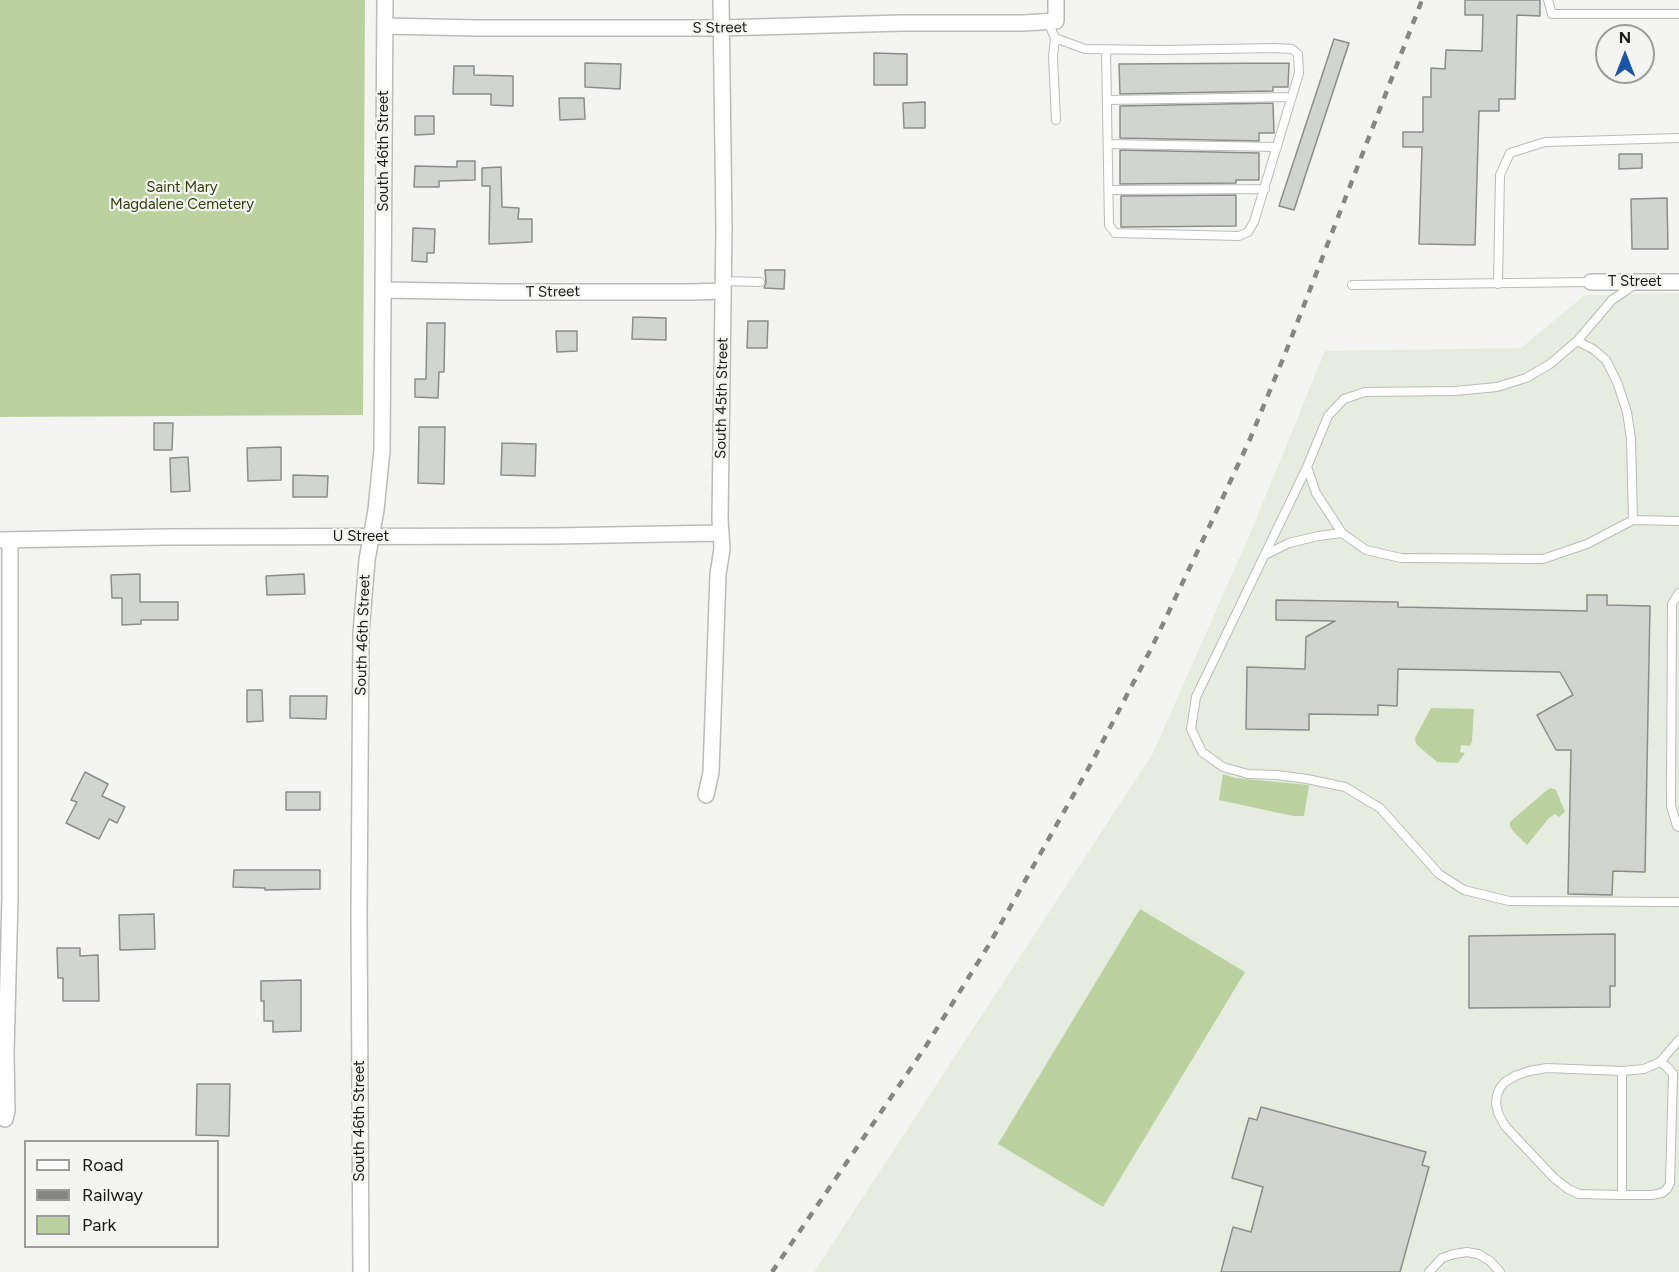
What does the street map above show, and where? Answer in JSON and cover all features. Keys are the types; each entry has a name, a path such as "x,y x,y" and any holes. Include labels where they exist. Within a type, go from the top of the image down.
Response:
{"street":[{"name":"South 46th Street","path":"361,1272 359,914 361,633 367,560 376,510 382,450 385,0"},
{"name":"South 45th Street","path":"706,795 711,772 718,574 722,549 720,519 724,227 721,0"},
{"path":"1052,21 1056,0"},
{"name":"S Street","path":"385,26 720,28 1052,21"},
{"name":"T Street","path":"1591,282 1679,282"},
{"name":"T Street","path":"384,290 501,292 722,286"},
{"name":"U Street","path":"5,540 721,533"},
{"path":"5,540 10,898 6,1053 7,1111 5,1119"}],"lane":[{"path":"1548,0 1552,14 1679,14"},
{"path":"1052,21 1055,38 1053,57 1056,120"},
{"path":"1055,38 1085,49 1275,48 1292,49 1298,54 1299,73 1254,222 1248,232 1239,236 1115,233 1109,225 1106,50"},
{"path":"1107,100 1292,97"},
{"path":"1498,284 1500,175 1510,153 1545,142 1679,138"},
{"path":"1108,144 1277,147"},
{"path":"1108,190 1264,189"},
{"path":"722,286 760,282"},
{"path":"1352,285 1591,282"},
{"path":"1637,282 1612,300 1577,340 1550,364 1526,378 1497,387 1455,391 1365,392 1344,399 1328,416 1307,467 1196,697 1191,729 1202,752 1223,767 1248,774 1277,775 1345,787 1380,808 1439,874 1464,890 1509,901 1679,902"},
{"path":"1577,340 1606,360 1617,382 1627,412 1631,440 1633,520"},
{"path":"1307,467 1316,493 1342,533 1366,550 1401,558 1544,559 1587,544 1633,520 1679,521"},
{"path":"1264,555 1289,543 1342,533"},
{"path":"1679,593 1672,604 1671,806 1679,827"},
{"path":"1660,1062 1673,1074 1670,1183 1662,1193 1652,1196 1579,1194 1554,1178 1505,1126 1498,1113 1497,1095 1505,1082 1515,1076 1547,1068 1644,1070 1660,1062 1679,1040"},
{"path":"1622,1071 1622,1195"},
{"path":"1429,1272 1442,1258 1467,1252 1478,1254 1490,1261 1500,1272"}],"shaded area":[{"path":"1679,293 1679,1272 814,1272 1153,753 1250,534 1325,351 1521,348 1585,295"}],"green space":[{"name":"Saint Mary Magdalene Cemetery","path":"0,0 365,0 363,415 0,417"},
{"path":"1431,708 1474,709 1472,741 1470,746 1461,745 1460,752 1465,753 1458,763 1437,762 1416,744 1415,738"},
{"path":"1223,774 1235,778 1309,785 1304,816 1293,816 1219,800"},
{"path":"1551,788 1556,790 1565,812 1559,817 1555,814 1549,818 1527,845 1512,830 1510,822"},
{"path":"1140,909 1245,972 1103,1207 998,1144"}],"building":[{"path":"1465,0 1540,0 1540,16 1517,15 1515,99 1499,99 1499,111 1479,111 1475,245 1419,244 1422,147 1403,147 1403,132 1423,132 1423,97 1431,97 1431,68 1445,69 1446,50 1482,51 1483,15 1465,15"},
{"path":"1334,39 1349,43 1294,210 1279,206"},
{"path":"874,53 907,54 907,85 874,85"},
{"path":"585,63 621,64 620,89 585,87"},
{"path":"1289,63 1288,87 1273,87 1273,91 1120,94 1119,64"},
{"path":"454,66 474,66 474,75 513,76 513,106 491,105 491,94 453,94"},
{"path":"559,98 584,98 585,119 560,120"},
{"path":"925,102 925,128 904,128 903,103"},
{"path":"1273,103 1274,133 1259,133 1259,141 1120,138 1120,106"},
{"path":"415,116 434,116 434,134 415,135"},
{"path":"1120,150 1259,153 1259,180 1236,180 1236,183 1120,184"},
{"path":"1619,154 1642,154 1642,168 1619,169"},
{"path":"457,161 475,161 475,180 439,181 439,187 414,187 415,166 457,167"},
{"path":"501,167 502,207 519,208 518,219 532,219 532,242 489,244 490,186 482,186 482,168"},
{"path":"1236,195 1236,226 1121,227 1121,196"},
{"path":"1667,198 1668,249 1632,249 1631,199"},
{"path":"413,228 435,229 434,253 427,253 427,262 412,261"},
{"path":"765,270 785,270 784,289 764,288"},
{"path":"633,317 666,318 666,340 632,339"},
{"path":"748,321 768,321 767,348 747,348"},
{"path":"427,323 445,323 444,372 439,372 438,398 415,397 415,379 426,379"},
{"path":"556,331 577,331 577,351 557,352"},
{"path":"154,423 173,423 172,450 154,450"},
{"path":"419,427 445,427 444,484 418,483"},
{"path":"502,443 536,444 535,476 501,475"},
{"path":"281,447 281,480 248,481 247,448"},
{"path":"188,457 190,491 171,492 170,458"},
{"path":"293,475 328,476 327,497 293,497"},
{"path":"140,574 140,602 178,602 178,620 141,620 141,624 122,625 122,598 112,598 111,575"},
{"path":"304,574 305,594 267,595 266,576"},
{"path":"1587,595 1607,595 1607,605 1650,606 1645,872 1613,871 1612,895 1568,894 1571,750 1556,750 1537,715 1573,695 1560,672 1398,669 1397,706 1378,705 1378,715 1309,714 1309,730 1246,729 1247,667 1305,669 1306,637 1335,621 1276,620 1276,600 1398,602 1398,607 1587,611"},
{"path":"247,690 262,690 263,721 247,722"},
{"path":"290,696 327,696 326,719 290,718"},
{"path":"85,772 108,784 102,796 125,807 117,823 109,819 99,839 66,823 77,802 71,800"},
{"path":"286,792 320,792 320,810 286,810"},
{"path":"234,870 320,870 320,889 265,890 265,888 233,887"},
{"path":"154,914 155,949 120,950 119,915"},
{"path":"1615,934 1615,986 1610,986 1610,1007 1469,1008 1469,936"},
{"path":"57,948 80,948 80,956 98,955 99,1001 63,1001 63,978 58,978"},
{"path":"301,980 301,1031 273,1032 273,1021 264,1021 261,981"},
{"path":"197,1084 230,1084 229,1136 196,1135"},
{"path":"1261,1107 1426,1152 1422,1165 1429,1167 1400,1272 1221,1272 1233,1227 1251,1232 1263,1187 1232,1178 1249,1118 1257,1120"}],"railway":[{"path":"772,1272 926,1046 990,943 1092,762 1152,647 1250,439 1422,0"}]}
